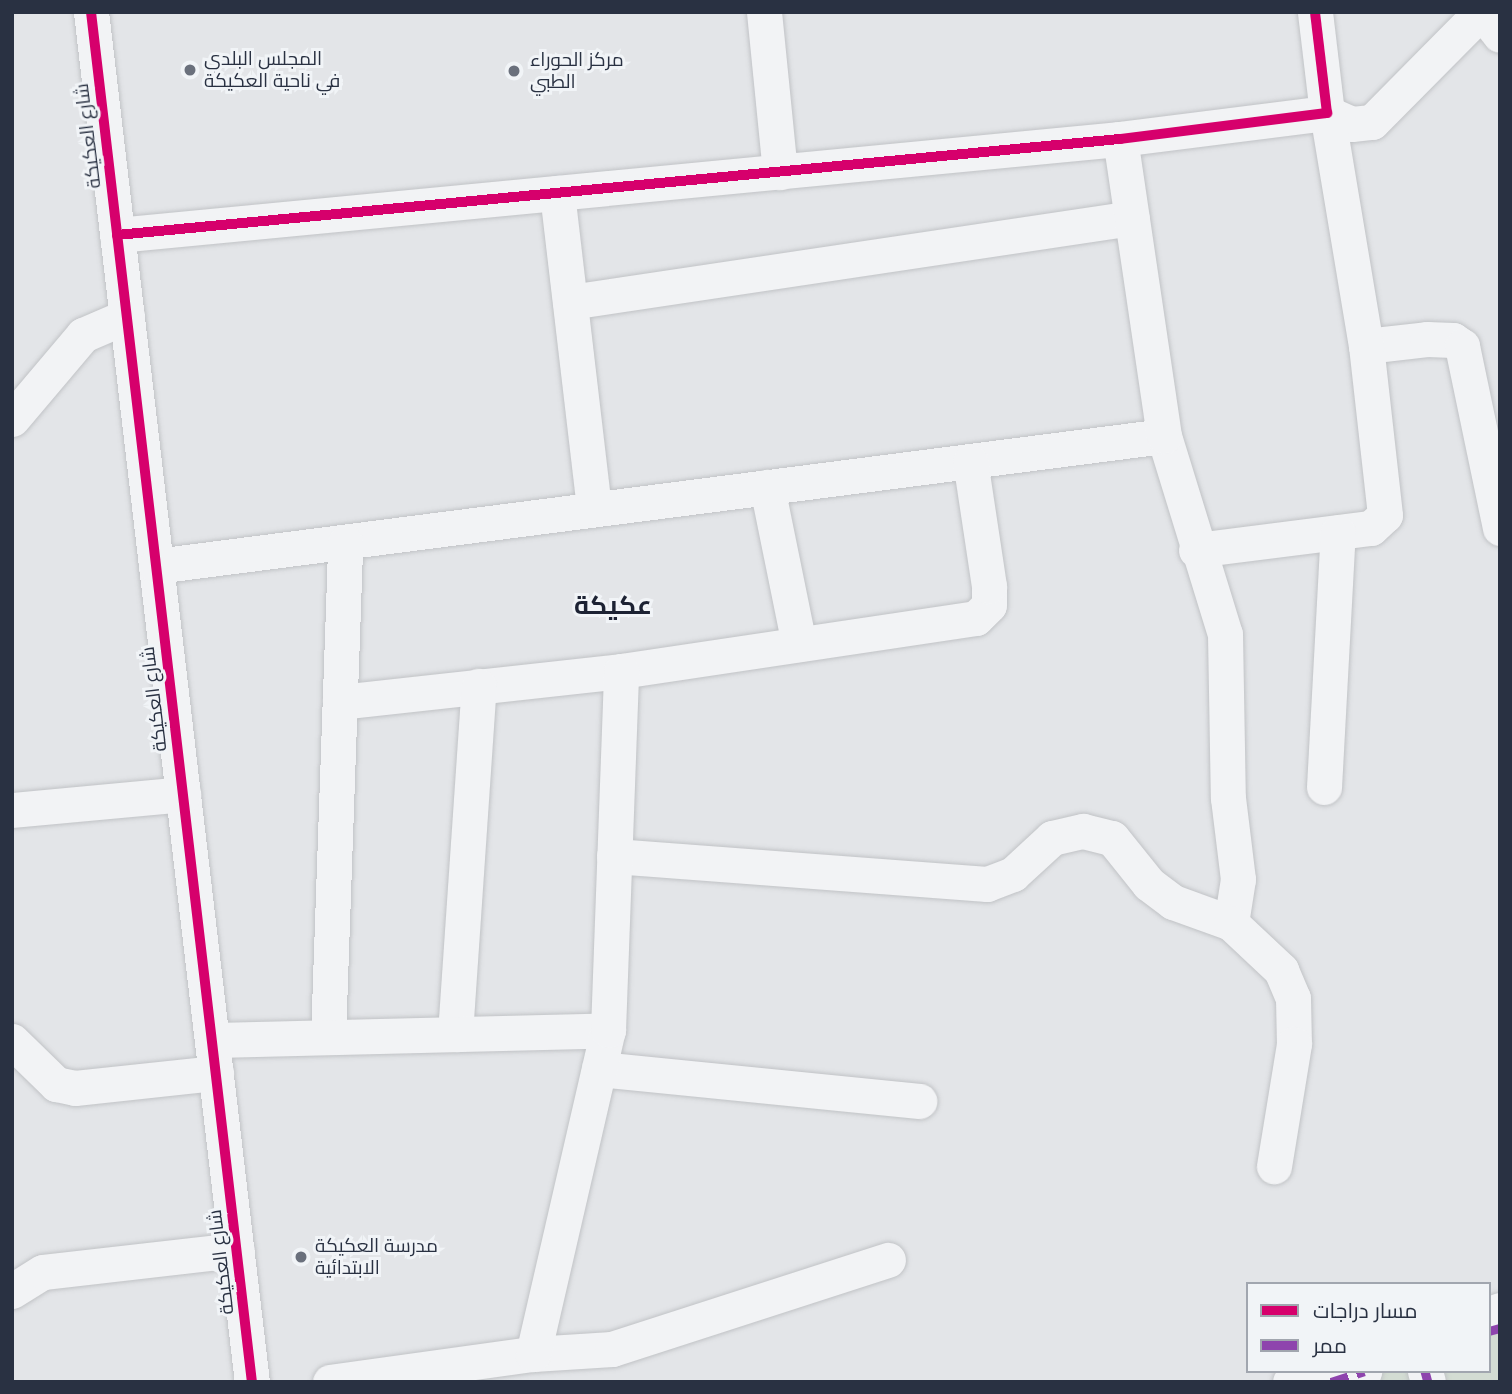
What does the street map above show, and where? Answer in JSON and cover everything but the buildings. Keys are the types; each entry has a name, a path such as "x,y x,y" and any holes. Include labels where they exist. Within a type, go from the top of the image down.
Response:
{"street":[{"name":"شارع العكيكة","path":"91,12 252,1382"},
{"path":"764,12 780,172"},
{"path":"1196,550 1371,528 1385,515 1387,503 1366,346 1327,113 1315,12"},
{"path":"117,235 1120,139 1327,113 1352,124 1372,122 1482,12 1500,35"},
{"path":"1120,139 1164,436 1196,550 1226,634 1228,798 1238,879 1231,923"},
{"path":"557,193 594,509"},
{"path":"570,302 1132,218"},
{"path":"12,419 83,335 127,316"},
{"path":"1366,346 1427,339 1452,340 1462,346 1500,528"},
{"path":"156,566 1164,436"},
{"path":"340,702 621,671 976,618 989,605 970,461"},
{"path":"767,487 799,644"},
{"path":"1324,787 1338,532"},
{"path":"328,1037 345,542"},
{"path":"533,1354 608,1030 621,671"},
{"path":"455,1034 478,687"},
{"path":"12,810 183,794"},
{"path":"614,856 987,884 1013,874 1052,838 1083,831 1112,838 1149,884 1173,902 1231,923 1281,970 1293,998 1294,1044 1274,1166"},
{"path":"12,1041 56,1084 75,1088 214,1056 328,1037 608,1030"},
{"path":"599,1069 919,1101"},
{"path":"12,1291 43,1272 237,1250"},
{"path":"330,1382 533,1354 612,1349 888,1260"},
{"path":"1290,1382 1315,1373"},
{"path":"1331,1382 1358,1373"}],"shaded area":[{"path":"1500,1324 1500,1382 1321,1382 1347,1373 1491,1373 1491,1326"}],"marked path":[{"path":"1491,1330 1500,1328"},
{"path":"1331,1382 1358,1373"},
{"path":"1426,1373 1428,1382"}],"cycle path":[{"path":"91,12 252,1382"},
{"path":"117,235 1120,139 1327,113 1315,12"}],"place":[{"name":"المجلس البلدي في ناحية العكيكة","path":"190,70"},
{"name":"مركز الحوراء الطبي","path":"514,71"},
{"name":"مدرسة العكيكة الابتدائية","path":"301,1257"}],"district":[{"name":"عكيكة","path":"613,605"}]}
